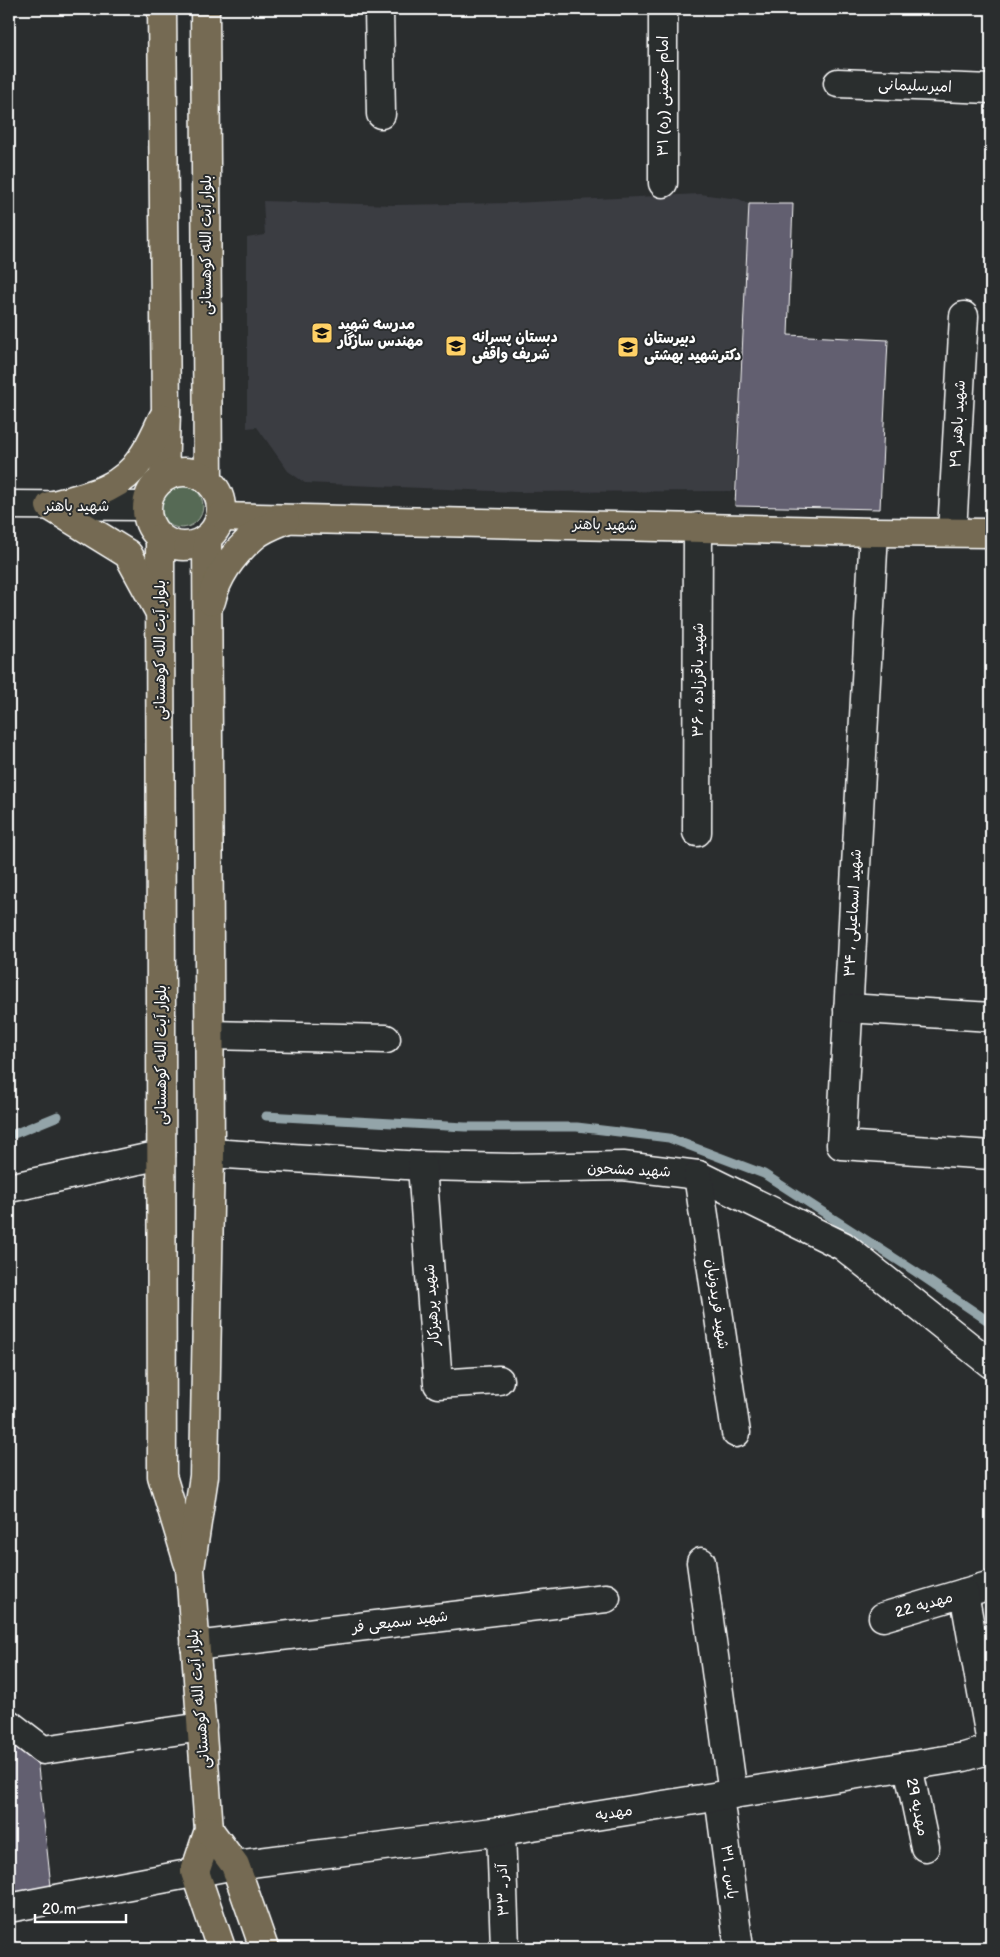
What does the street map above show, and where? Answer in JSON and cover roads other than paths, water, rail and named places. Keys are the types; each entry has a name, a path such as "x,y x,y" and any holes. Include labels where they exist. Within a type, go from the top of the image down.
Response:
{"main road":[{"path":"162,9 166,412 164,477"},
{"name":"بلوار آیت الله کوهستانی","path":"205,9 208,480"},
{"path":"50,506 107,489 123,479 141,459 166,412"},
{"path":"175,472 198,474 208,480 219,497 221,507 213,528 195,544 183,546 171,544 160,538 151,527 146,506 154,486 164,477 175,472"},
{"path":"50,506 128,554 160,613"},
{"path":"207,615 213,591 230,562 254,535 287,519"},
{"name":"شهید باهنر","path":"213,528 287,519 991,533"},
{"name":"بلوار آیت الله کوهستانی","path":"195,1872 209,1830 190,1569 204,1476 210,1153 207,615 213,528"},
{"name":"بلوار آیت الله کوهستانی","path":"160,538 162,1476 190,1569"},
{"path":"162,1476 176,1488 184,1491 191,1489 204,1476"},
{"path":"209,1830 235,1865 264,1948"},
{"path":"195,1872 221,1948"}],"street":[{"path":"380,9 381,114"},
{"name":"امام خمینی (ره) ۳۱","path":"663,183 664,9"},
{"name":"امیرسلیمانی","path":"838,83 991,89"},
{"name":"شهید باهنر ۲۹","path":"952,532 964,316"},
{"name":"شهید باهنر","path":"9,505 146,506"},
{"name":"شهید باقرزاده ، ۳۶","path":"698,527 698,832"},
{"name":"شهید اسماعیلی ، ۳۴","path":"874,532 841,1145 991,1155"},
{"path":"848,1008 991,1018"},
{"path":"210,1035 386,1039"},
{"name":"شهید مشحون","path":"210,1153 422,1166 513,1168 623,1166 698,1174 842,1246 991,1364"},
{"path":"9,1188 161,1155"},
{"name":"شهید پرهیزکار","path":"422,1166 438,1384 499,1380"},
{"name":"شهید فریدونیان","path":"698,1174 736,1433"},
{"name":"یاس ـ ۳۱","path":"701,1562 726,1795 739,1948"},
{"path":"964,1593 991,1585"},
{"name":"مهدیه 22","path":"883,1617 964,1593 991,1743"},
{"name":"شهید سمیعی فر","path":"195,1646 606,1598"},
{"path":"9,1724 43,1750 202,1727"},
{"name":"مهدیه","path":"9,1908 235,1865 501,1831 964,1757 991,1749"},
{"name":"مهدیه 29","path":"908,1766 925,1847"},
{"name":"آذر ـ ۳۳","path":"501,1831 505,1948"}],"waterway":[{"path":"9,1136 58,1116"},
{"path":"266,1116 465,1127 577,1127 669,1138 764,1174 991,1323"}],"place":[{"name":"مدرسه شهید مهندس سازگار","path":"322,333"},
{"name":"دبستان پسرانه شریف واقفی","path":"456,346"},
{"name":"دبیرستان دکترشهید بهشتی","path":"628,347"}]}
